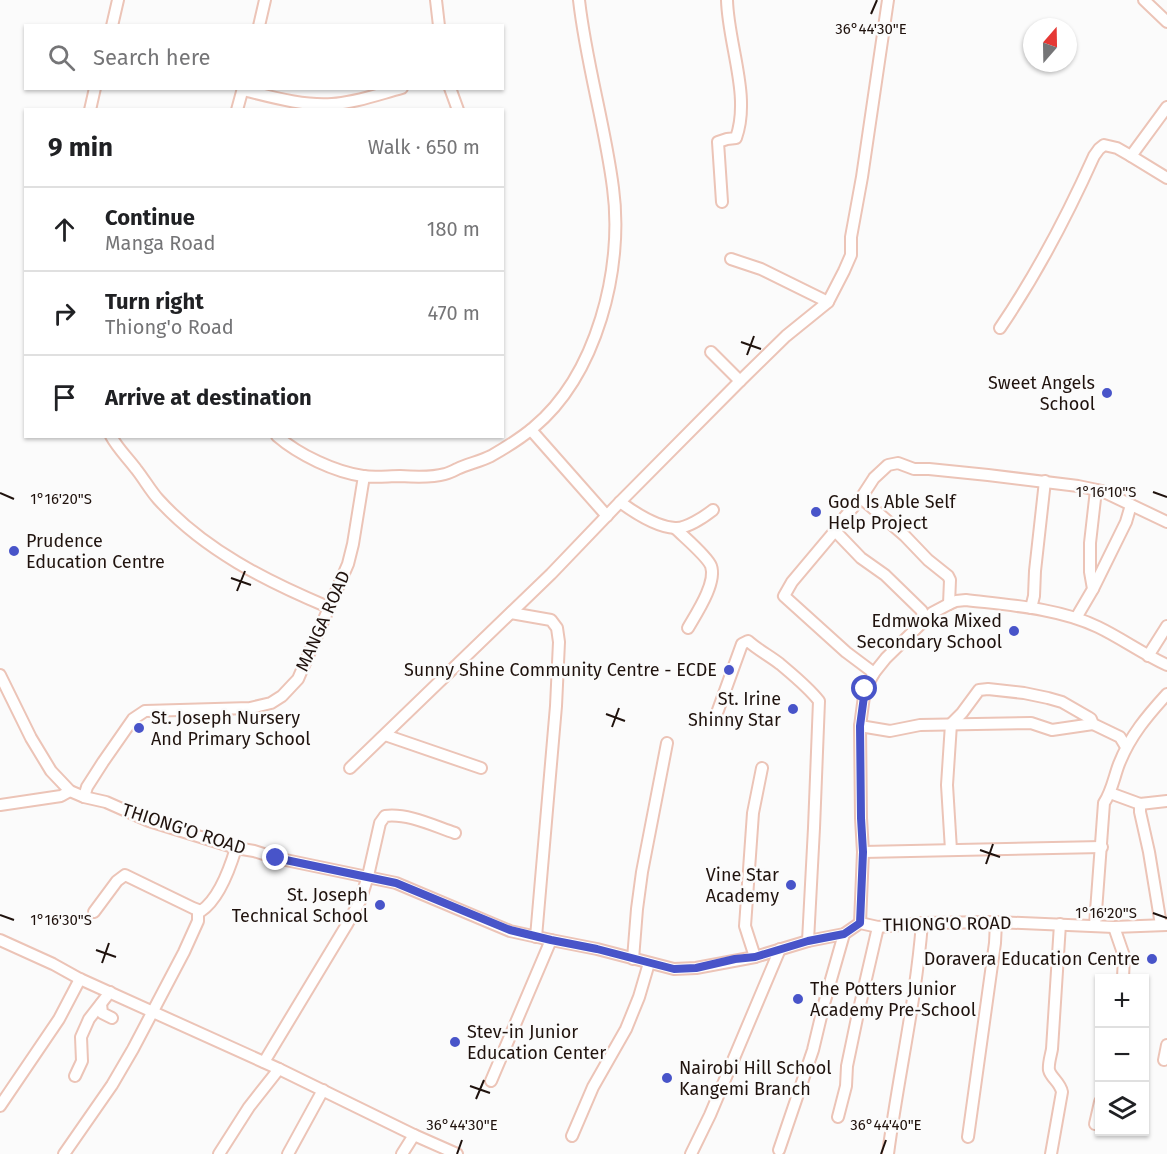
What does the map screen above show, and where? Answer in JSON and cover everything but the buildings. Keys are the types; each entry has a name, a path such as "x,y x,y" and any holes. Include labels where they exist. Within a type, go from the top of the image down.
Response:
{"street":[{"path":"112,24 118,0"},
{"path":"259,24 265,0"},
{"path":"436,0 439,24"},
{"path":"279,438 287,445 314,459 342,471 364,476 444,475 490,456 531,430 560,402 580,371 598,327 609,287 616,225 613,188 583,37 579,0"},
{"path":"722,202 718,142 736,138 740,128 741,113 727,0"},
{"path":"350,768 511,613 786,336 828,302 851,255 851,237 888,0"},
{"path":"1144,0 1167,22"},
{"path":"90,108 95,90"},
{"path":"238,108 243,90"},
{"path":"246,90 278,99 334,107 395,90"},
{"path":"451,90 457,108"},
{"path":"1131,156 1167,107"},
{"path":"1156,122 1167,129"},
{"path":"1000,328 1021,298 1099,149 1104,145 1117,148 1167,178"},
{"path":"731,260 761,269 828,302"},
{"path":"711,352 740,381"},
{"path":"531,430 607,516"},
{"path":"112,438 157,498 195,533 235,562 265,579 328,607"},
{"path":"874,673 846,652 784,596 792,582 861,498 874,478 888,465 898,463 914,469 958,471 1078,486 1102,491 1167,522"},
{"name":"MANGA ROAD","path":"84,797 87,787 133,718 145,711 250,708 282,696 297,679 348,564 364,476"},
{"path":"1031,608 1046,482"},
{"path":"1093,589 1090,572 1090,543 1096,490"},
{"path":"861,498 948,576 950,580 949,604"},
{"path":"620,502 651,522 675,528 698,549 711,566 711,580 705,598 688,628"},
{"path":"1076,618 1126,522 1131,505"},
{"path":"675,528 696,521 712,510"},
{"path":"837,526 840,537 861,558 885,575 922,611 923,621"},
{"path":"860,923 863,852 860,726 865,689 886,658 932,613 949,604 966,600 1031,608 1076,618 1098,627 1167,665"},
{"path":"511,613 551,620 557,628 559,642 556,706 536,937"},
{"path":"1148,656 1167,626"},
{"path":"717,713 742,644 748,641 779,663 807,687 819,701 808,941"},
{"name":"THIONG'O ROAD","path":"1,679 31,738 51,771 70,790 84,797 106,802 149,821 236,848 396,883 510,930 674,969 696,968 755,957 808,941 844,934 860,923 878,927 922,923 996,922 1114,927 1164,925"},
{"path":"951,850 947,785 951,724 979,690 1024,693 1062,702 1091,719 1093,724"},
{"path":"1095,925 1104,803 1110,793 1126,747 1142,722 1167,694"},
{"path":"860,726 890,731 920,724 1031,723 1052,730 1093,724 1120,737 1126,747"},
{"path":"385,735 481,768"},
{"path":"633,959 642,872 667,743"},
{"path":"755,957 745,926 753,813 762,768"},
{"path":"0,805 61,796 70,790"},
{"path":"1110,793 1140,804 1167,801"},
{"path":"1140,804 1164,925"},
{"path":"264,1062 360,901 380,823 386,816 393,815 455,833"},
{"path":"863,852 1102,847"},
{"path":"94,912 125,874 201,911 217,891 228,871 236,848"},
{"path":"64,1154 122,1069 198,921 198,910"},
{"path":"968,1137 996,922"},
{"path":"888,1154 922,923"},
{"path":"1051,1154 1062,1092 1061,1085 1051,1075 1049,1069 1060,924"},
{"path":"838,1117 846,1086 847,1066 855,1027 878,927"},
{"path":"1114,927 1124,956 1123,974"},
{"path":"779,1150 813,1050 844,934"},
{"path":"0,940 279,1068 414,1135 458,1154"},
{"path":"491,1081 551,940"},
{"path":"691,1154 710,1115 780,949"},
{"path":"572,1136 593,1087 626,1029 649,963"},
{"path":"0,1106 59,1019 80,978"},
{"path":"75,1076 82,1061 81,1037 89,1019 110,992"},
{"path":"101,1004 102,1013 112,1018"},
{"path":"1164,1060 1167,1045"},
{"path":"219,1154 249,1107 279,1068"},
{"path":"288,1154 323,1090"},
{"path":"402,1154 414,1135"}],"place":[{"name":"Sweet Angels School","path":"1107,393"},
{"name":"God Is Able Self Help Project","path":"816,512"},
{"name":"Prudence Education Centre","path":"14,551"},
{"name":"Edmwoka Mixed Secondary School","path":"1014,631"},
{"name":"Sunny Shine Community Centre - ECDE","path":"729,670"},
{"name":"St. Irine Shinny Star","path":"793,709"},
{"name":"St. Joseph Nursery And Primary School","path":"139,728"},
{"name":"Vine Star Academy","path":"791,885"},
{"name":"St. Joseph Technical School","path":"380,905"},
{"name":"Doravera Education Centre","path":"1152,959"},
{"name":"The Potters Junior Academy Pre-School","path":"798,999"},
{"name":"Stev-in Junior Education Center","path":"455,1042"},
{"name":"Nairobi Hill School Kangemi Branch","path":"667,1078"}],"route":[{"path":"276,858 396,883 510,930 674,969 696,968 755,957 808,941 844,934 860,923 863,852 860,726 865,689"}]}
